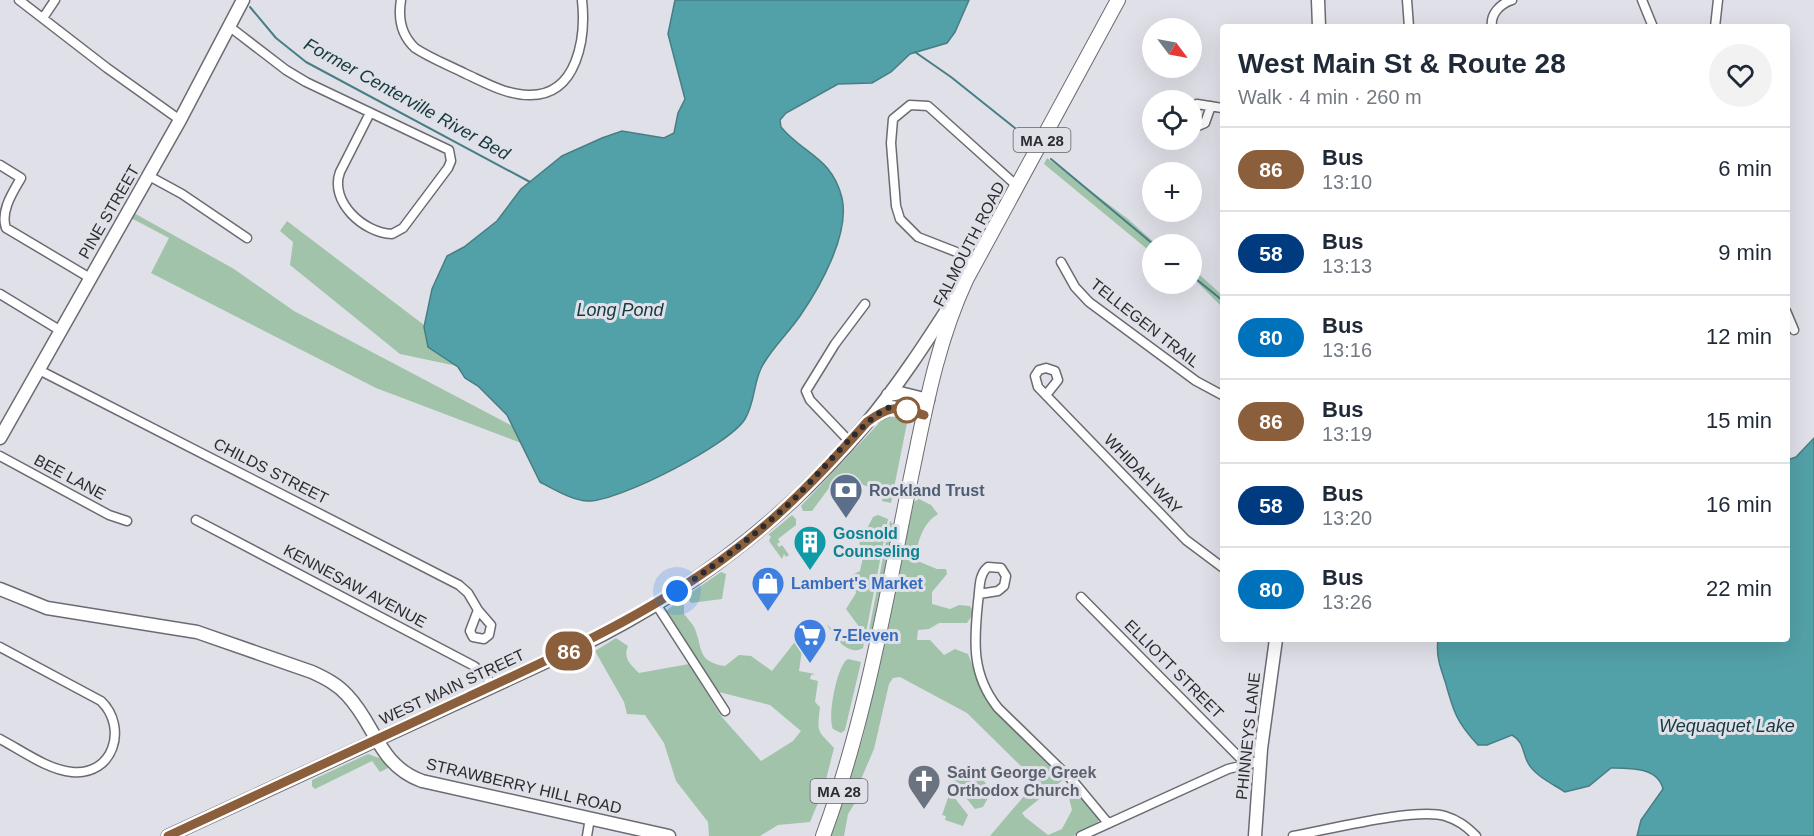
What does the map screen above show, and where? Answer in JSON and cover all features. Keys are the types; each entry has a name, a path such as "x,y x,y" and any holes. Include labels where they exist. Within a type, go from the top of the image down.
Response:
{"main road":[{"name":"PINE STREET","path":"0,438 149,176 243,0"},
{"name":"FALMOUTH ROAD","path":"823,836 864,700 924,415 945,328 966,280 1118,0"},
{"path":"1318,0 1319,24"},
{"name":"WEST MAIN STREET","path":"168,836 600,636 656,604 752,536 790,503 850,442 888,395 966,280"},
{"path":"888,395 900,393 928,400"},
{"name":"WEST MAIN STREET","path":"867,422 892,407 924,415"},
{"name":"STRAWBERRY HILL ROAD","path":"0,589 47,608 197,632 312,672 332,682 349,697 393,764 409,776 422,781 669,836"},
{"name":"PHINNEYS LANE","path":"1255,836 1260,761 1276,642"}],"street":[{"path":"19,0 180,120"},
{"path":"43,18 55,0"},
{"path":"401,0 402,27 406,38 415,48 494,87 530,96 549,92 557,87 575,66 582,33 582,0"},
{"path":"1407,0 1409,24"},
{"path":"1492,24 1492,17 1500,7 1512,0"},
{"path":"1642,0 1652,24"},
{"path":"1715,24 1718,0"},
{"path":"230,27 286,70 445,148 450,153 450,165 434,188 403,228 392,234 376,231 349,212 338,196 337,181 340,172 370,113"},
{"path":"977,260 918,237 900,219 896,206 892,122 899,112 910,105 928,106 1017,186"},
{"path":"1202,106 1220,108"},
{"path":"1202,124 1205,123 1210,106"},
{"path":"0,165 21,178 4,209 2,219 6,228 90,278"},
{"path":"149,176 182,194 247,238"},
{"name":"TELLEGEN TRAIL","path":"1061,262 1075,287 1089,302 1196,381 1220,394"},
{"path":"0,294 61,331"},
{"path":"850,442 810,400 806,391 834,344 866,304"},
{"path":"1790,320 1794,330"},
{"name":"CHILDS STREET","path":"39,369 459,585 468,593 478,610"},
{"name":"WHIDAH WAY","path":"1046,395 1186,540 1220,566"},
{"name":"BEE LANE","path":"0,456 109,515 127,521"},
{"name":"KENNESAW AVENUE","path":"196,520 474,666 483,672 492,687"},
{"path":"979,594 974,647 984,686 998,708 1074,782 1108,824"},
{"name":"ELLIOTT STREET","path":"1081,597 1245,763"},
{"path":"656,604 725,711"},
{"path":"0,647 101,701 112,713 116,729 110,754 99,766 83,772 59,769 0,739"},
{"path":"1081,836 1245,763 1260,761"},
{"path":"1293,836 1408,814 1443,815 1464,824 1476,836"},
{"path":"587,836 590,818"},
{"path":"1325,831 1334,836"}],"green space":[{"path":"1047,158 1128,219 1145,234 1142,234 1142,245 1044,164"},
{"path":"134,213 234,269 294,311 516,428 521,443 376,388 151,273 169,238 131,218"},
{"path":"287,221 428,328 460,361 457,366 400,354 290,265 293,242 280,231"},
{"path":"1202,277 1220,293 1220,305 1202,287"},
{"path":"889,417 897,417 907,423 891,503 882,501 883,494 849,478 845,484 829,488 812,511 803,511 801,506 880,422"},
{"path":"919,499 931,505 938,514 928,523 922,534 915,560 937,569 946,569 947,574 932,592 932,604 950,609 959,605 970,606 974,613 967,623 939,623 929,629 918,630 917,640 930,640 944,655 955,649 968,654 980,686 995,711 1064,779 1022,813 1025,817 1048,835 1062,829 1072,810 1068,794 1074,791 1100,816 1097,825 1073,836 990,836 1030,789 1032,783 1030,775 967,713 900,677 893,678 889,684 874,749 859,784 863,790 848,814 844,836 831,836 863,737 914,502"},
{"path":"792,515 796,519 796,525 778,539 779,547 782,545 789,555 786,557 784,554 782,559 769,541 771,536 768,535"},
{"path":"878,515 888,519 863,648 852,650 837,639 827,624 843,642 860,628 846,609 856,593 852,575 860,571 865,548 859,544 873,517"},
{"path":"890,521 894,525 871,635 866,646"},
{"path":"721,572 726,574 722,599 691,603 687,597 689,594"},
{"path":"678,601 684,605 684,614 695,629 702,654 716,664 725,666 739,655 751,656 772,671 809,624 814,625 823,637 819,653 802,650 799,671 815,674 811,675 810,679 818,681 815,702 820,707 819,730 834,748 823,791 810,822 778,825 760,836 709,836 708,822 676,781 664,743 645,715 627,714 624,702 595,651 616,638 628,646 627,657 639,673 689,664 721,716 761,761 793,741 801,731 770,705 715,691 665,612"},
{"path":"848,659 861,662 845,730 841,733 833,729 831,723 832,703 840,670"},
{"path":"368,754 382,759 383,756 388,768 380,772 372,761 315,789 312,786 312,780"},
{"path":"961,769 981,777 987,785 989,796 983,807 975,809 954,783 955,775"},
{"path":"950,792 968,815 963,826 945,820 946,816 942,815"}],"water":[{"name":"Long Pond","path":"675,0 969,0 955,32 947,43 910,54 891,72 872,83 838,84 786,113 780,120 781,127 831,173 842,198 842,228 832,260 816,290 800,316 760,369 749,412 745,419 718,443 673,469 625,491 605,498 584,501 540,482 507,415 478,386 465,378 458,367 428,347 424,327 432,289 447,256 464,247 497,221 521,189 562,156 622,131 664,138 674,133 678,113 685,99 668,34"},
{"name":"Wequaquet Lake","path":"1814,438 1814,836 1637,836 1641,820 1663,789 1655,776 1642,770 1611,768 1589,786 1565,792 1531,768 1521,744 1512,735 1487,745 1478,745 1460,722 1450,700 1439,661 1438,642 1790,642 1790,459 1796,457"}],"waterway":[{"name":"Former Centerville River Bed","path":"250,7 276,38 306,62 530,182"},
{"path":"915,52 951,77 1025,136"},
{"path":"1051,159 1142,235"},
{"path":"1202,284 1220,298"}],"bus line":[{"name":"86","path":"168,836 623,624 692,581 752,536 790,503 867,422 882,411 894,407 924,415"}],"place":[{"name":"Rockland Trust","path":"846,519"},
{"name":"Gosnold Counseling","path":"810,571"},
{"name":"Lambert's Market","path":"768,612"},
{"name":"7-Eleven","path":"810,664"},
{"name":"Saint George Greek Orthodox Church","path":"924,810"}],"route":[{"path":"677,591 737,548 790,503 867,422 890,407 911,411 907,410"}]}
